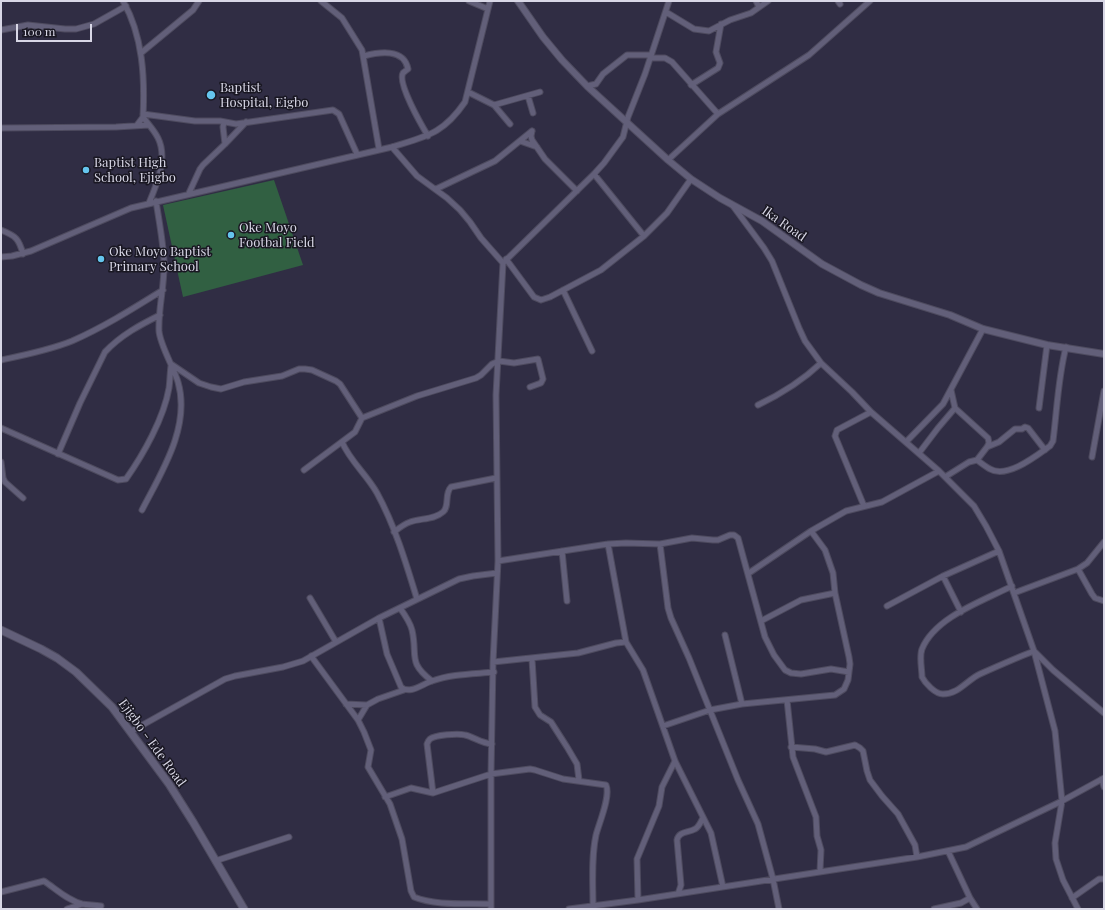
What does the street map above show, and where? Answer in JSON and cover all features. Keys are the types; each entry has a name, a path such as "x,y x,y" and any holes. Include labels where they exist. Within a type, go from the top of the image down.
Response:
{"main road":[{"name":"Ejigbo - Ede Road","path":"1,630 57,658 76,672 112,707 169,784 244,909"}],"street":[{"path":"141,54 193,10 199,1"},
{"path":"321,1 342,18 364,56 379,149"},
{"path":"469,1 488,9"},
{"path":"1,257 23,254 118,212 156,201 392,147 428,136 445,126 455,117 465,102 490,1"},
{"name":"Ika Road","path":"518,1 543,37 562,60 587,86 668,160 690,179 720,198 762,221 822,264 861,285 891,297 950,315 983,329 1047,345 1104,354"},
{"path":"311,656 358,720 364,732 371,750 368,767 393,812 402,839 411,891 414,897 435,902 491,907 493,662 498,561 496,395 505,261 594,174 623,137 669,1"},
{"path":"756,1 759,7"},
{"path":"666,12 686,25 709,31 734,18 751,13 768,1"},
{"path":"668,160 718,114 809,55 870,1"},
{"path":"1,30 28,25 76,29 94,24 124,3 141,54 143,115 158,139 161,154 158,181 150,203"},
{"path":"691,85 718,68 720,63 716,52 721,24"},
{"path":"364,56 379,52 388,52 400,56 405,61 408,69 404,72 402,77 406,91 412,107 428,136"},
{"path":"587,86 596,84 603,74 627,56 650,56 669,60 718,114"},
{"path":"468,92 494,105 510,124"},
{"path":"494,105 540,92"},
{"path":"528,96 533,113"},
{"path":"143,115 236,124 333,110 339,114 357,154"},
{"path":"137,125 143,115"},
{"path":"224,122 223,127 225,144"},
{"path":"189,193 200,169 246,122"},
{"path":"1,128 116,127 149,125"},
{"path":"436,190 495,161 532,131 531,136 545,159 577,191"},
{"path":"520,141 537,147"},
{"path":"392,147 417,176 460,210 485,244 505,261 534,297 542,300 601,270 644,236 667,213 690,179"},
{"path":"594,174 644,236"},
{"path":"142,510 172,451 179,423 181,392 160,333 164,261 156,201"},
{"path":"731,204 772,261 805,341 821,363 871,412 939,471 974,506 999,550 1034,650 1055,731 1062,801 1055,850 1060,874 1078,909"},
{"path":"1,230 11,234 18,240 23,254"},
{"path":"1,360 47,349 72,341 163,290"},
{"path":"563,290 592,351"},
{"path":"58,454 105,352 134,328 160,315"},
{"path":"906,442 941,407 983,329"},
{"path":"1039,408 1047,345"},
{"path":"977,460 994,470 1013,469 1050,446 1053,442 1062,364 1066,347"},
{"path":"304,470 355,432 362,418 416,396 476,378 492,364 499,361 514,363 538,360 543,379 541,383 530,387"},
{"path":"171,363 199,383 211,388 221,389 244,382 282,376 299,369 312,370 340,384 362,418"},
{"path":"1,428 118,480 126,479 139,461 162,413 169,388 171,363"},
{"path":"758,405 777,396 810,374 821,363"},
{"path":"945,477 969,462 977,460 989,443 988,438 955,408 951,390"},
{"path":"1092,457 1104,391"},
{"path":"919,454 955,408"},
{"path":"864,506 835,436 837,430 871,412"},
{"path":"987,447 999,442 1016,429 1022,429 1025,427 1028,428 1045,450"},
{"path":"342,442 346,450 376,491 394,532 417,599"},
{"path":"1,462 5,482 23,498"},
{"path":"749,573 812,531 846,511 882,502 939,471"},
{"path":"394,532 408,522 437,516 444,511 446,508 447,494 451,487 496,478"},
{"path":"663,726 710,710 742,704 835,695 844,689 848,680 849,657 835,593 833,573 826,554 812,531"},
{"path":"498,561 608,544 660,544 687,538 713,540 734,535 738,538 749,573 766,637 774,655 785,670 791,673 801,674 831,669 849,672"},
{"path":"1014,593 1078,569 1087,563 1104,542"},
{"path":"608,544 626,642 642,670 675,761 714,843 723,887"},
{"path":"660,544 668,608 671,618 689,658 738,780 758,824 773,879 779,909"},
{"path":"887,606 943,576 999,550"},
{"path":"562,551 567,600"},
{"path":"1078,569 1095,598 1104,601"},
{"path":"130,732 225,679 283,668 294,664 380,618 459,579 497,573"},
{"path":"943,576 961,612"},
{"path":"1012,586 952,616 932,632 922,650 922,677 937,692 943,694 955,691 979,675 1034,650"},
{"path":"761,621 801,600 835,593"},
{"path":"310,598 336,642"},
{"path":"400,608 410,623 418,668 432,681"},
{"path":"380,618 387,654 401,687 404,690"},
{"path":"616,643 624,632"},
{"path":"725,635 742,704"},
{"path":"493,662 532,659 583,652 616,643 626,642"},
{"path":"1034,650 1059,676 1104,713"},
{"path":"532,659 535,707 540,715 551,722 567,747 577,764 579,780"},
{"path":"346,704 367,704 404,690 409,690 449,676 494,672"},
{"path":"787,700 793,757 816,817 817,836 821,850 820,872"},
{"path":"358,720 367,704"},
{"path":"433,793 427,744 430,739 460,734 481,742 492,744"},
{"path":"792,747 815,749 826,752 856,745 860,748 863,751 870,780 898,814 915,845 917,857"},
{"path":"638,900 637,859 659,806 662,787 675,761"},
{"path":"385,797 411,788 433,793 491,774 530,769 563,779 602,783 606,785 606,802 595,842 593,906"},
{"path":"569,909 638,900 917,857 971,846 1062,801 1103,778 1104,787"},
{"path":"678,894 681,885 676,840 680,834 695,829 703,818"},
{"path":"215,861 289,837"},
{"path":"948,851 970,898 977,909"},
{"path":"1072,898 1099,879 1104,879"},
{"path":"1,892 44,881 65,896 82,904 101,906"},
{"path":"934,909 961,903 970,898"},
{"path":"67,909 82,904"}],"green space":[{"name":"Oke Moyo Footbal Field","path":"274,180 303,265 183,297 163,205"}],"place":[{"name":"Baptist Hospital, Eigbo","path":"211,95"},
{"name":"Baptist High School, Ejigbo","path":"86,170"},
{"name":"Oke Moyo Footbal Field","path":"231,235"},
{"name":"Oke Moyo Baptist Primary School","path":"101,259"}]}
